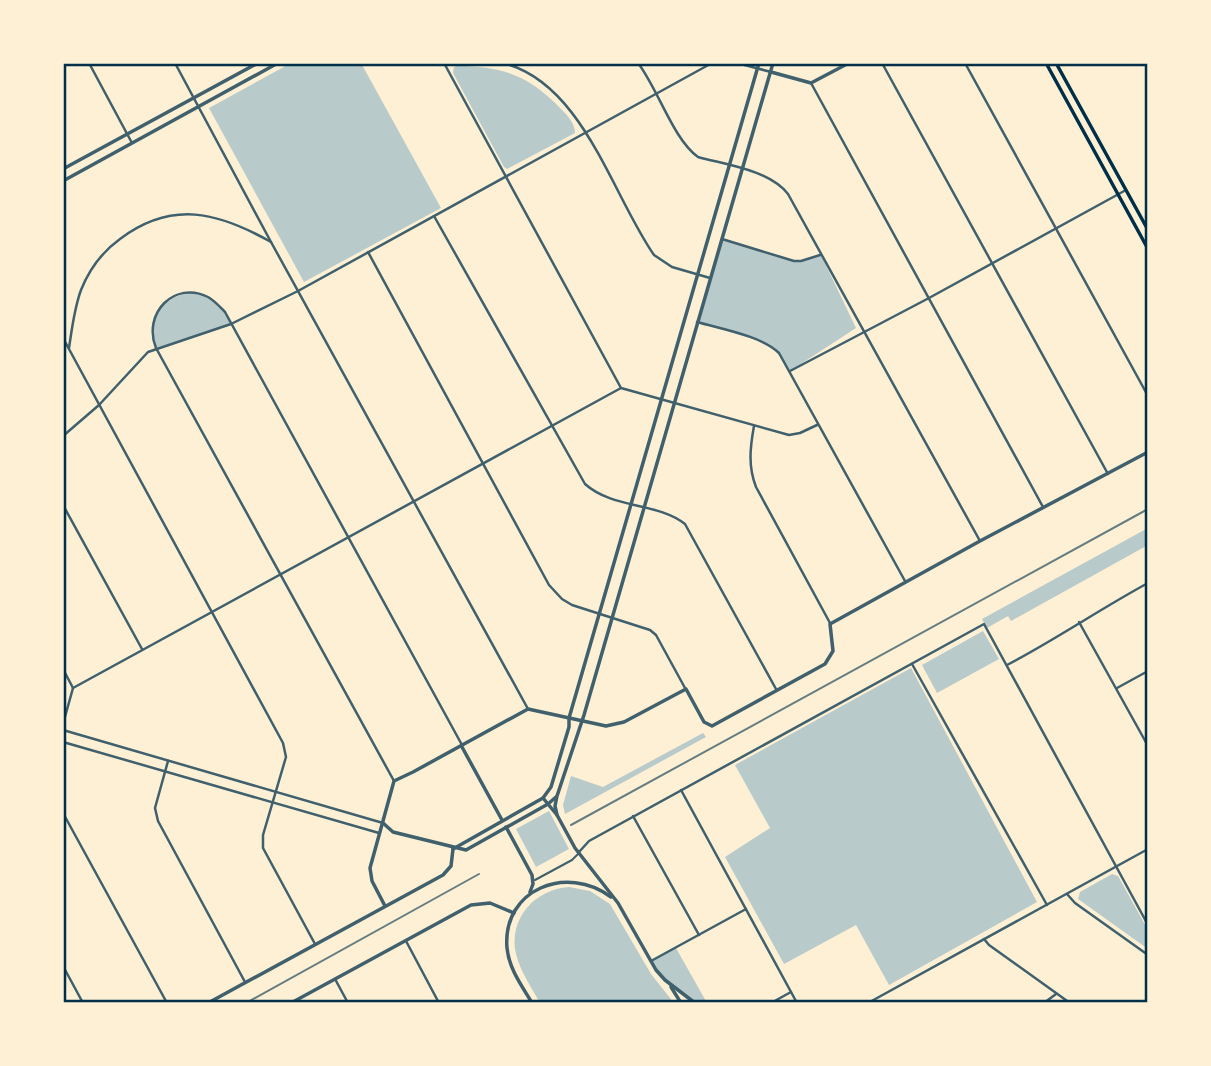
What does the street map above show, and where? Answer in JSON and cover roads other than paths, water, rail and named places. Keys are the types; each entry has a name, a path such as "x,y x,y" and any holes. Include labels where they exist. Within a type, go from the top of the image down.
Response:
{"main road":[{"path":"1046,63 1148,249"},
{"path":"1056,63 1148,230"}],"street":[{"path":"89,63 132,143"},
{"path":"175,63 528,709"},
{"path":"258,63 63,171 65,180 278,63"},
{"path":"444,63 621,388"},
{"path":"503,63 524,71 556,95 572,112 654,255 672,267 710,278"},
{"path":"638,63 683,143 691,152 698,157 766,177 783,188 980,541"},
{"path":"63,436 99,405 142,357 156,348 231,324 298,291 712,63"},
{"path":"737,63 758,65 771,72 811,83 849,63"},
{"path":"557,815 557,796 581,722 773,63"},
{"path":"882,63 1108,474"},
{"path":"965,63 1148,396"},
{"path":"453,849 543,798 551,787 758,65"},
{"path":"811,83 1044,508"},
{"path":"790,371 1126,190"},
{"path":"69,349 75,309 98,259 114,243 145,223 174,215 210,216 246,228 271,242"},
{"path":"434,216 585,484 603,497 674,517 689,530 777,690"},
{"path":"722,239 793,261 821,254"},
{"path":"368,252 555,593 572,605 643,626 656,635 704,722 712,726 829,661 833,651 830,624 755,487 750,451 754,426"},
{"path":"386,906 369,874 394,781 156,348 152,336 154,318 162,305 178,295 197,294 208,297 225,312 530,870 533,881 529,894 514,913 507,942 509,958 532,1003"},
{"path":"697,322 766,344 779,354 905,581"},
{"path":"63,338 285,748 286,757 263,835 263,848 315,944"},
{"path":"73,688 621,388 789,435 817,425"},
{"path":"830,624 905,581 1148,452"},
{"path":"63,505 142,650"},
{"path":"1007,666 1148,583"},
{"path":"1079,622 1148,746"},
{"path":"579,853 589,841 633,816 984,624 1148,925"},
{"path":"912,664 1047,905"},
{"path":"63,669 73,688 63,724"},
{"path":"1116,689 1148,671"},
{"path":"394,781 528,709 606,726 624,722 686,689"},
{"path":"63,730 383,823 393,832"},
{"path":"63,742 380,834 393,832 453,849 466,850 548,804 557,796"},
{"path":"168,761 155,808 158,821 246,982"},
{"path":"681,790 797,1003"},
{"path":"543,798 557,815 574,847 618,903 651,961 681,1003"},
{"path":"63,813 167,1003"},
{"path":"633,816 699,935"},
{"path":"208,1003 448,871 453,859 453,849"},
{"path":"868,1003 1148,849"},
{"path":"529,894 550,885 578,882 600,889 618,903"},
{"path":"1067,894 1075,903 1148,956"},
{"path":"291,1003 468,906 478,903 495,904 514,913"},
{"path":"651,961 746,909"},
{"path":"984,939 1070,1003"},
{"path":"406,940 439,1003"},
{"path":"63,966 83,1003"},
{"path":"335,979 348,1003"},
{"path":"665,980 695,1003"},
{"path":"771,1003 791,992"},
{"path":"1044,1003 1056,994"}],"lane":[{"path":"533,881 572,860 579,853"}],"tram line":[{"path":"571,825 1148,509"},
{"path":"246,1003 479,874"}],"railway":[{"path":"1148,63 1148,69"}]}
